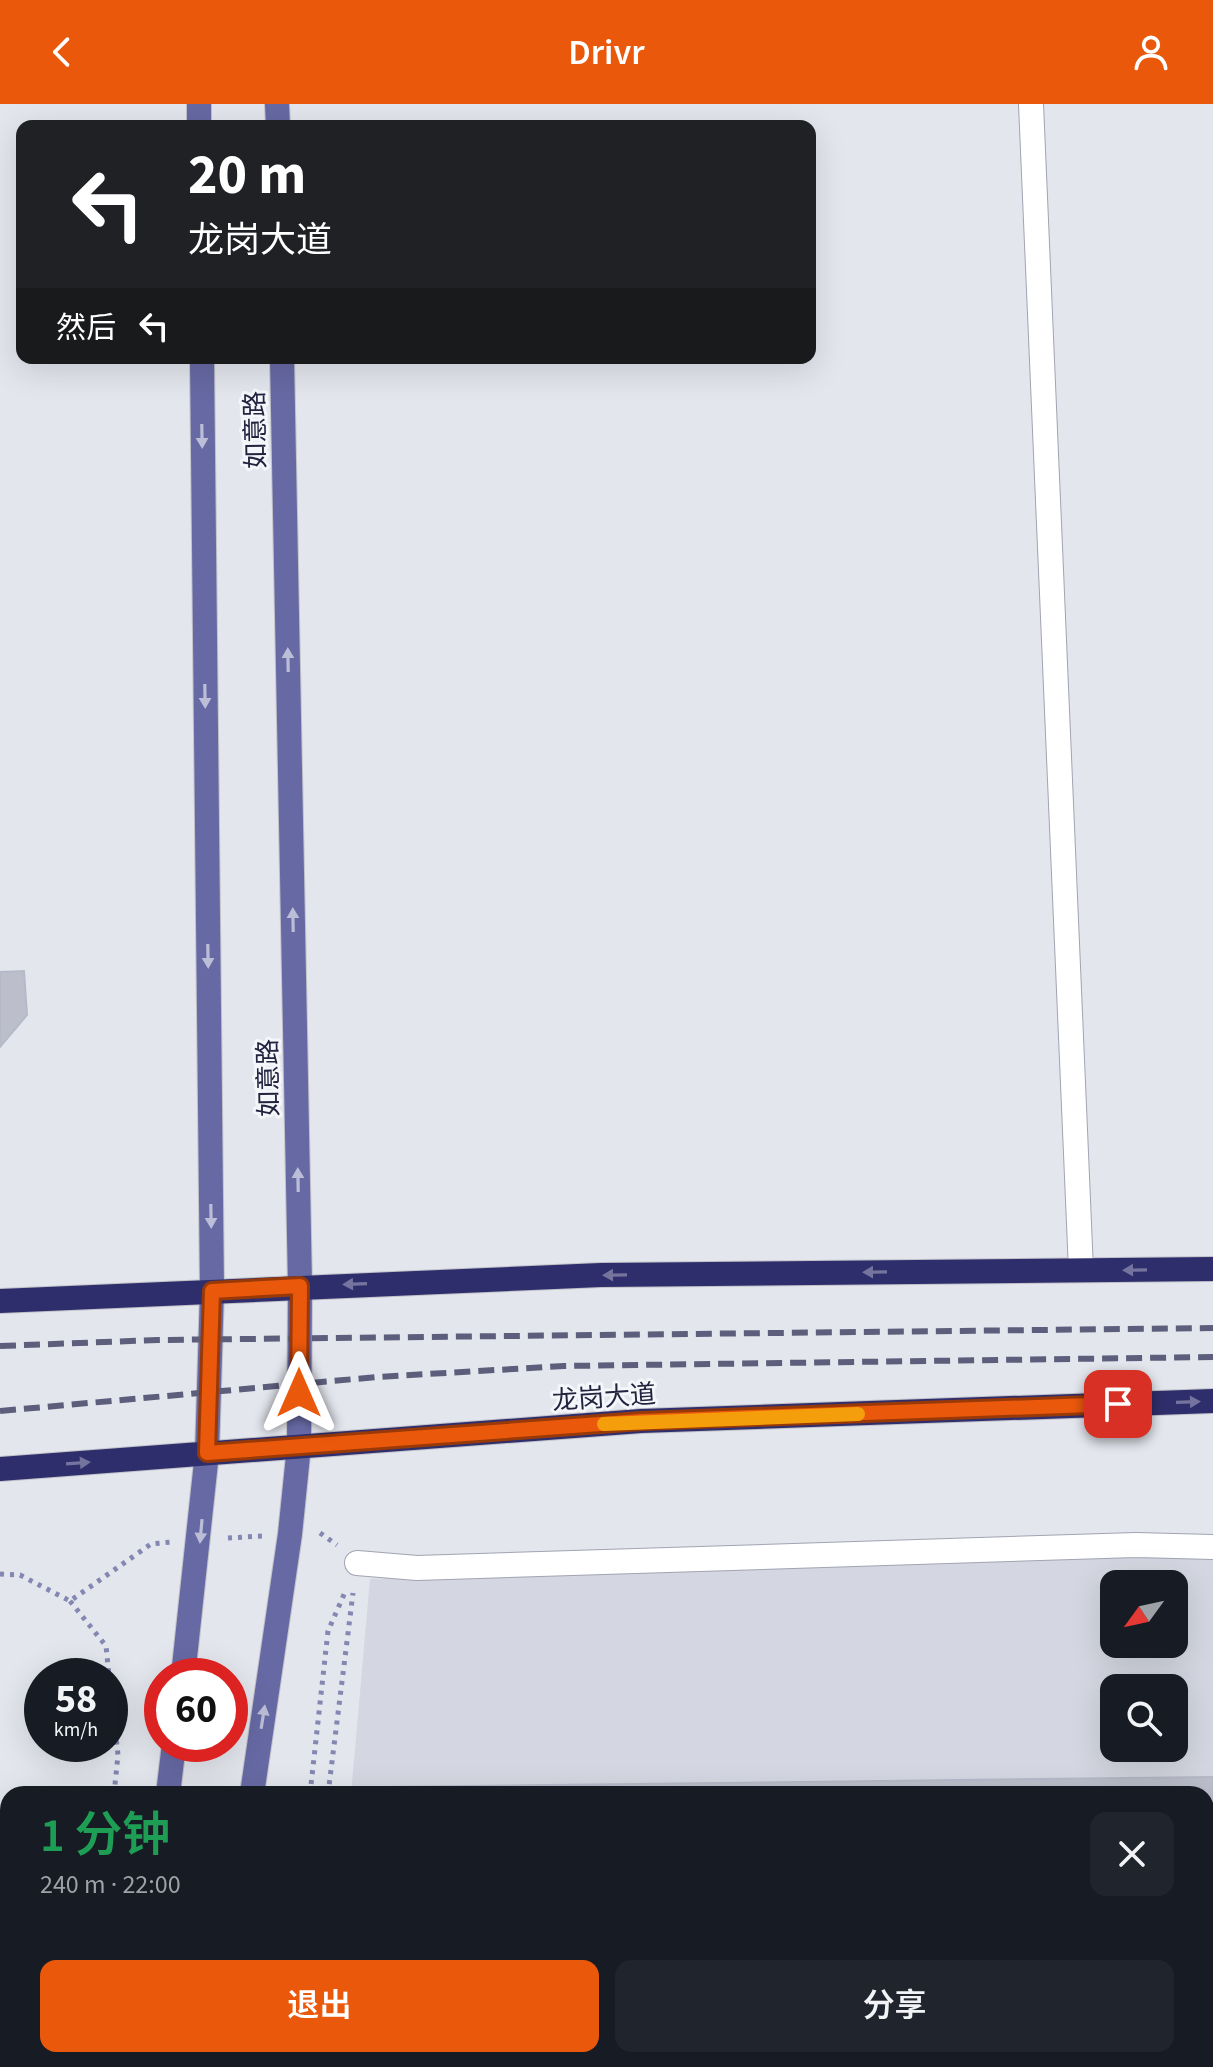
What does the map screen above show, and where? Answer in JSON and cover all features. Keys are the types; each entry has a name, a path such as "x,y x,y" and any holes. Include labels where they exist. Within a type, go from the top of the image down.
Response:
{"highway":[{"path":"0,1301 601,1275 1213,1269"},
{"name":"龙岗大道","path":"0,1469 641,1421 1213,1401"}],"main road":[{"name":"如意路","path":"185,1658 207,1453 212,1291 202,364"},
{"name":"如意路","path":"253,1786 290,1534 299,1446 300,1286 282,364"},
{"path":"169,1786 172,1762"}],"street":[{"path":"1031,104 1081,1270"},
{"path":"357,1563 417,1568 1136,1545 1213,1547"}],"path":[{"path":"311,1786 328,1631 357,1563"},
{"path":"329,1786 357,1563"},
{"path":"70,1601 106,1646 107,1658"},
{"path":"115,1786 117,1762"}],"shaded area":[{"path":"1213,1539 1213,1786 352,1786 370,1579"}],"building":[{"path":"24,971 27,1015 0,1047 0,972"},
{"path":"1213,1777 1213,1786 466,1786"}],"railway":[{"path":"0,1346 158,1340 1213,1328"},
{"path":"0,1411 377,1377 564,1366 1213,1357"}],"slow traffic":[{"path":"604,1424 858,1414"}],"route":[{"path":"299,1393 300,1286 212,1291 207,1453 641,1421 1118,1404"}]}
